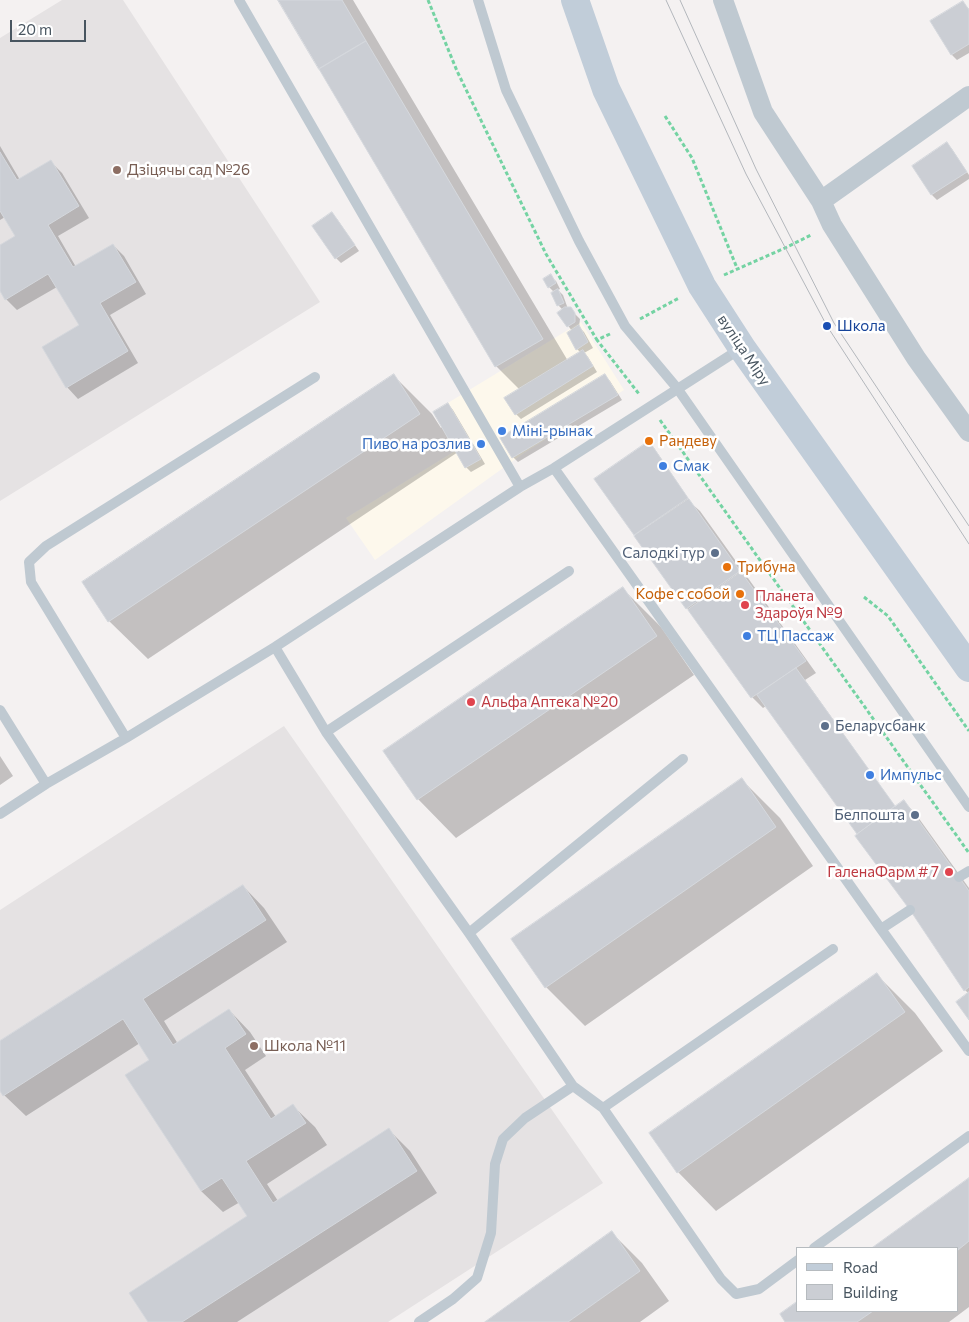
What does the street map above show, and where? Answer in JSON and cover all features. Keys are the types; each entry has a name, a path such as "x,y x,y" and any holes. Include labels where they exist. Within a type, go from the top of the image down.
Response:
{"main road":[{"name":"вуліца Міру","path":"575,0 606,89 702,286 742,348 969,668"}],"street":[{"path":"723,0 764,112 822,200 832,225 916,358 969,432"},
{"path":"822,200 969,96"}],"lane":[{"path":"238,0 520,487"},
{"path":"478,0 506,90 579,241 625,326 677,388 969,807"},
{"path":"0,814 46,784 126,738 275,647 520,487 554,468 742,348"},
{"path":"126,738 31,582 28,562 46,546 315,377"},
{"path":"554,468 969,1051"},
{"path":"326,732 568,571"},
{"path":"275,647 326,732 470,933 573,1086 603,1108 721,1278 736,1294 759,1289 796,1261"},
{"path":"0,710 46,784"},
{"path":"470,933 683,759"},
{"path":"959,877 969,871"},
{"path":"881,929 910,910"},
{"path":"603,1108 833,949"},
{"path":"419,1322 453,1299 477,1278 491,1233 495,1164 503,1139 525,1118 573,1086"},
{"path":"815,1247 969,1136"}],"path":[{"path":"428,0 457,71 546,254 598,340"},
{"path":"665,116 692,158 737,268"},
{"path":"667,429 969,853"},
{"path":"864,597 888,616 969,731"}],"shaded area":[{"name":"Дзіцячы сад №26","path":"62,0 123,0 320,302 0,501 0,38"},
{"name":"Міні-рынак","path":"581,322 624,390 524,453 375,560 346,518 455,451 433,412"},
{"name":"Школа №11","path":"284,726 603,1183 388,1322 0,1322 0,910"}],"building":[{"path":"278,0 342,0 366,41 319,69"},
{"path":"963,1 969,10 969,44 951,55 930,21"},
{"path":"366,41 543,339 495,367 319,69"},
{"path":"947,142 967,172 931,195 912,166"},
{"path":"0,152 17,180 51,160 79,206 48,225 73,267 113,244 136,282 100,303 128,351 66,388 42,347 79,325 48,274 5,300 0,291 0,245 15,236 0,211"},
{"path":"332,212 355,245 335,259 312,226"},
{"path":"551,274 556,283 548,288 543,279"},
{"path":"558,289 564,303 557,306 551,293"},
{"path":"565,307 571,307 575,313 575,322 567,327 557,313"},
{"path":"579,325 588,342 576,350 567,333"},
{"path":"583,350 593,366 515,415 504,398"},
{"path":"394,374 420,414 108,622 82,582"},
{"path":"605,374 618,395 512,458 500,438"},
{"path":"448,403 481,459 465,468 433,412"},
{"path":"649,441 688,498 634,535 594,479"},
{"path":"689,499 740,571 686,609 634,536"},
{"name":"ТЦ Пассаж","path":"741,572 806,661 751,698 688,610"},
{"path":"623,587 657,636 417,800 383,751"},
{"path":"796,668 895,806 857,834 757,695"},
{"path":"742,778 776,827 545,988 511,939"},
{"path":"904,800 969,891 969,987 964,991 910,910 855,836"},
{"path":"243,885 266,920 143,999 173,1045 229,1009 246,1034 225,1048 271,1119 293,1104 306,1123 246,1161 273,1203 389,1128 417,1171 182,1322 148,1322 129,1293 247,1216 222,1178 201,1191 125,1075 149,1060 123,1019 3,1096 0,1091 0,1041"},
{"path":"877,973 905,1012 677,1173 649,1133"},
{"path":"969,992 969,1020 956,1002"},
{"path":"969,1178 969,1241 959,1249 959,1247 873,1247"},
{"path":"612,1231 640,1271 568,1322 485,1322"},
{"path":"796,1302 796,1312 872,1312 857,1322 785,1322 780,1314"}],"tram line":[{"path":"666,0 746,174 827,326 969,544"},
{"path":"680,0 756,169 834,323 969,526"}],"place":[{"name":"Дзіцячы сад №26","path":"117,170"},
{"name":"Школа","path":"827,326"},
{"name":"Міні-рынак","path":"502,431"},
{"name":"Рандеву","path":"649,441"},
{"name":"Пиво на розлив","path":"481,444"},
{"name":"Смак","path":"663,466"},
{"name":"Салодкі тур","path":"715,553"},
{"name":"Трибуна","path":"727,567"},
{"name":"Кофе с собой","path":"740,594"},
{"name":"Планета Здароўя №9","path":"745,605"},
{"name":"ТЦ Пассаж","path":"747,636"},
{"name":"Альфа Аптека №20","path":"471,702"},
{"name":"Беларусбанк","path":"825,726"},
{"name":"Импульс","path":"870,775"},
{"name":"Белпошта","path":"915,815"},
{"name":"ГаленаФарм # 7","path":"949,872"},
{"name":"Школа №11","path":"254,1046"}]}
